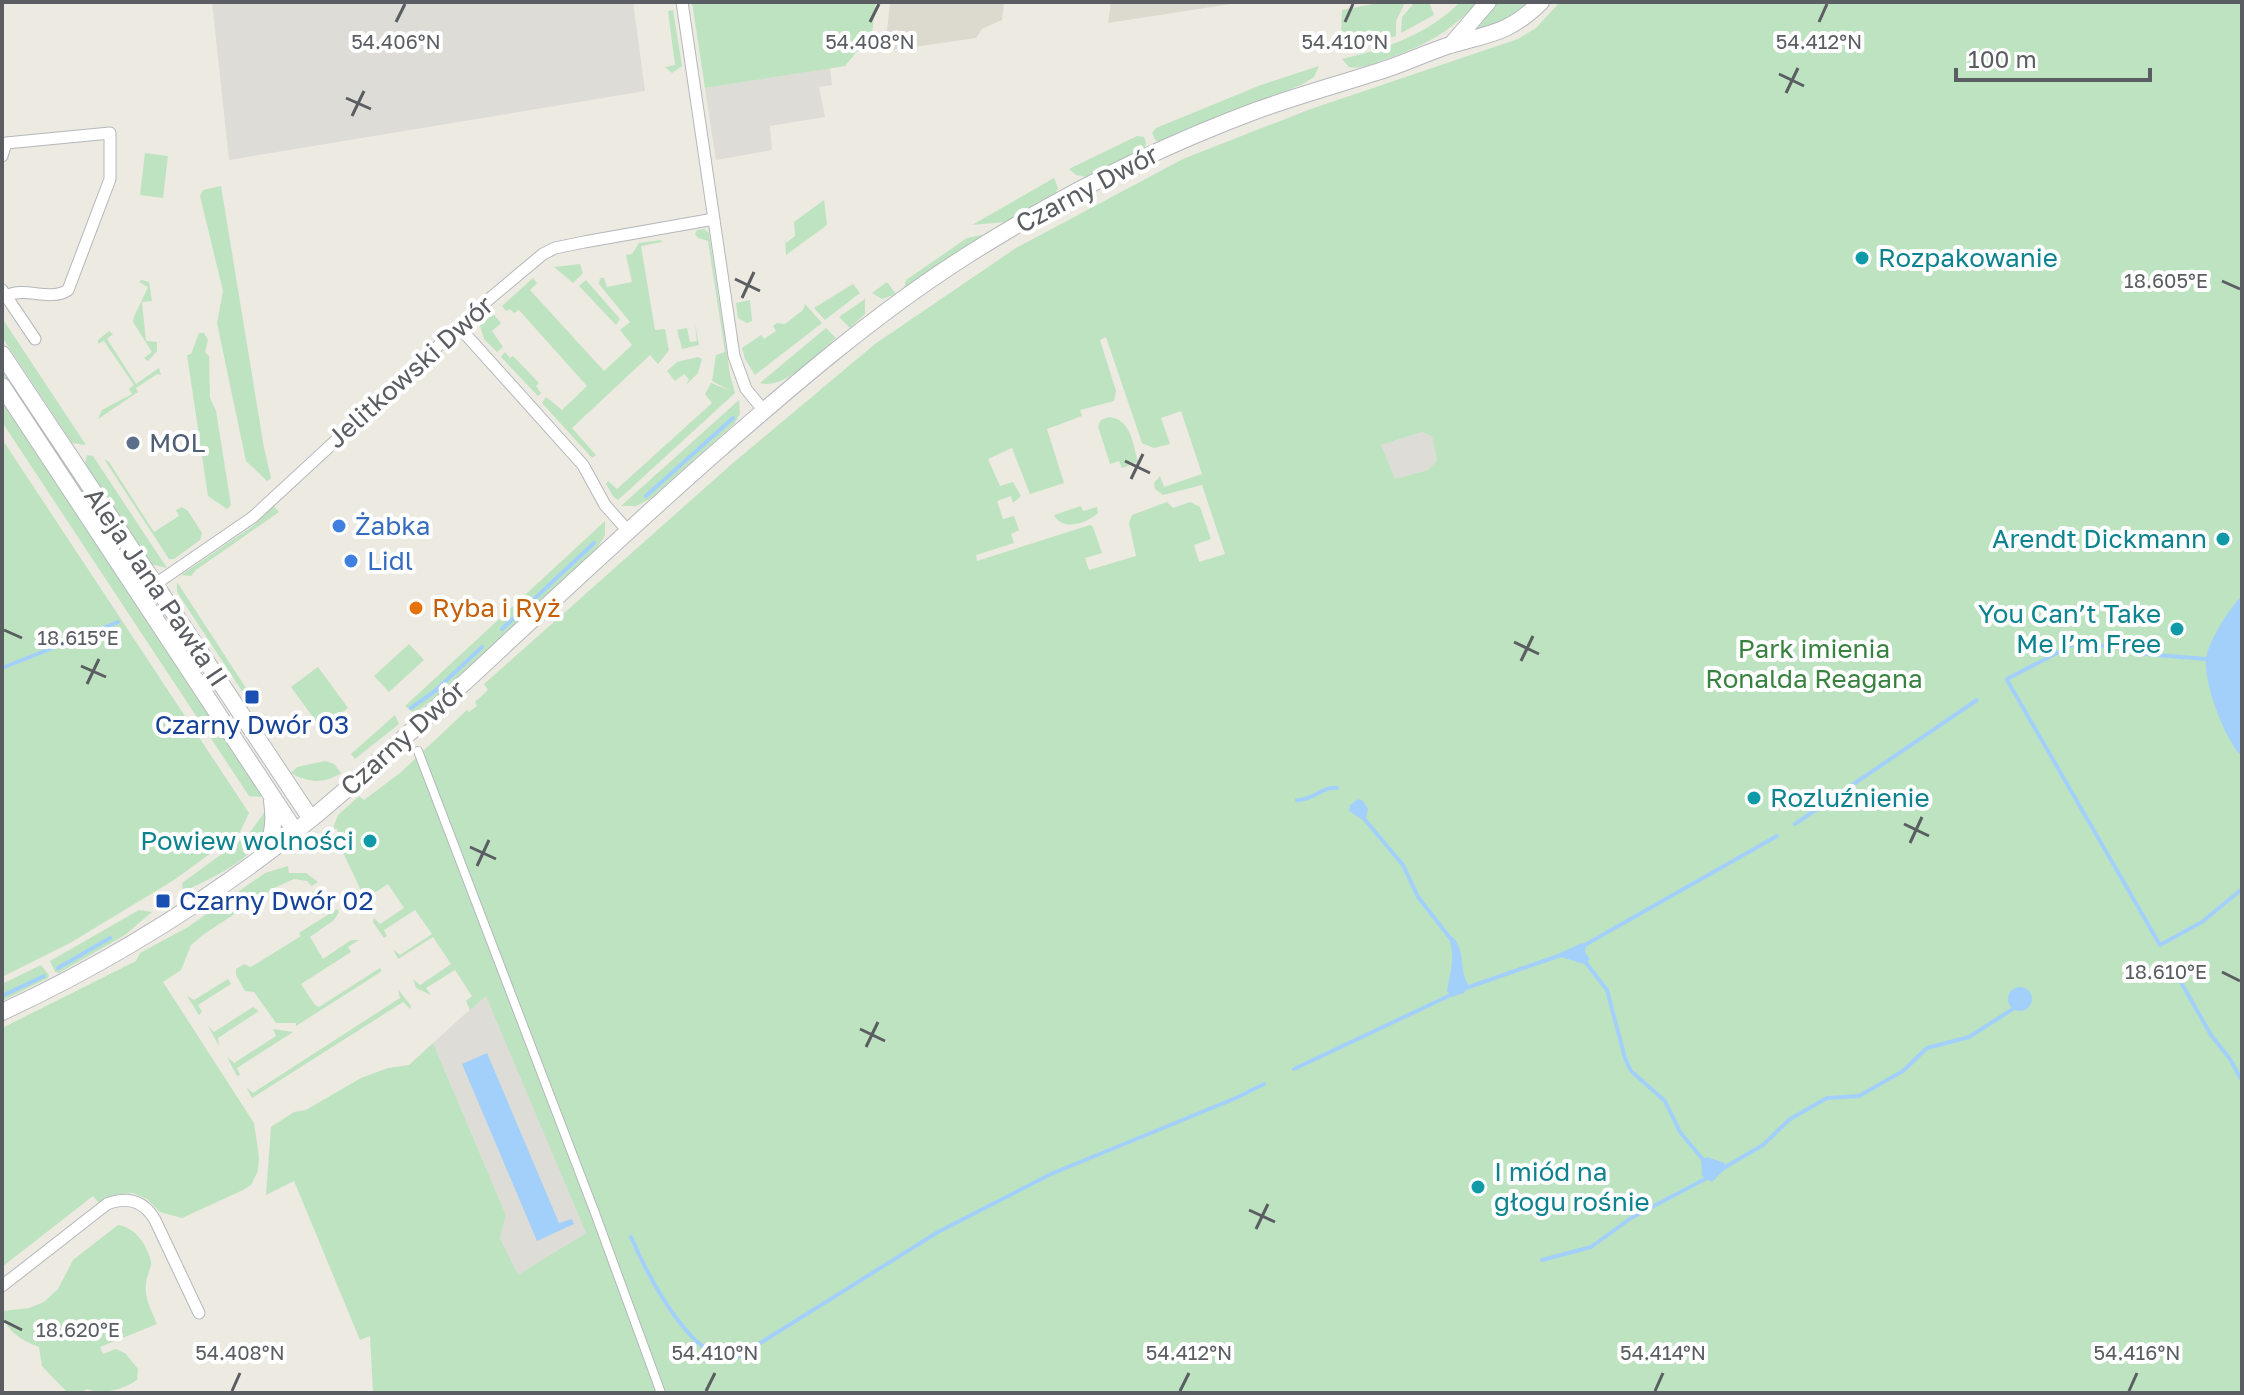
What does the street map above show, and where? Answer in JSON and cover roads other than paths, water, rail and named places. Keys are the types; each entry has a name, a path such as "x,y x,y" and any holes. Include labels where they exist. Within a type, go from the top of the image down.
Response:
{"main road":[{"name":"Czarny Dwór","path":"1451,45 1488,2"},
{"name":"Czarny Dwór","path":"2,1012 118,951 214,891 311,819 764,411 882,313 928,281 1093,182 1169,146 1251,113 1388,69 1451,45 1506,30 1541,2"},
{"name":"Aleja Jana Pawła II","path":"2,354 311,819"},
{"name":"Aleja Jana Pawła II","path":"2,386 295,831"},
{"path":"265,853 273,834 275,817 271,795"}],"street":[{"path":"682,2 734,356 746,389 764,411"},
{"path":"2,156 6,143 110,133 110,179 68,290 61,295 4,293 35,339"},
{"name":"Jelitkowski Dwór","path":"135,588 154,585 253,517 528,264 555,248 714,219"},
{"path":"459,327 583,465 605,505 628,531"},
{"path":"418,751 593,1205 661,1393"},
{"path":"2,1286 107,1204 116,1200 134,1200 149,1210 155,1220 199,1313"}],"water":[{"path":"2242,596 2242,757 2217,712 2208,683 2206,660 2220,626"},
{"path":"1358,799 1368,809 1366,818 1361,819 1349,811 1350,805"},
{"path":"1453,937 1460,950 1468,984 1464,993 1452,997 1447,991 1452,961 1450,941"},
{"path":"1582,943 1590,959 1584,964 1561,957 1560,953"},
{"path":"2020,987 2031,994 2032,999 2025,1010 2020,1011 2009,1004 2008,999 2015,988"},
{"path":"487,1053 559,1223 572,1219 574,1224 537,1241 462,1064"},
{"path":"1707,1157 1725,1163 1725,1169 1712,1182 1702,1176 1701,1160"}],"waterway":[{"path":"646,496 733,418"},
{"path":"502,629 594,543"},
{"path":"2,668 118,622"},
{"path":"2007,679 2072,645 2117,646 2145,654 2206,659"},
{"path":"411,708 435,691 482,647"},
{"path":"2007,680 2160,945 2202,922 2242,889"},
{"path":"1795,824 1977,700"},
{"path":"1297,800 1337,788"},
{"path":"1361,815 1403,865 1418,897 1454,943"},
{"path":"1583,946 1777,836"},
{"path":"58,968 110,938"},
{"path":"1463,989 1564,954"},
{"path":"1583,959 1607,990 1631,1071 1665,1101 1680,1132 1705,1162"},
{"path":"2,996 44,976"},
{"path":"2178,977 2242,1081"},
{"path":"1294,1069 1455,993"},
{"path":"1722,1169 1763,1145 1790,1119 1827,1098 1859,1096 1903,1071 1927,1048 1969,1037 2016,1007"},
{"path":"631,1237 659,1292 687,1332 719,1356 736,1358 938,1232 1051,1174 1264,1084"},
{"path":"1542,1260 1591,1247 1631,1218 1707,1178"}],"place":[{"name":"Rozpakowanie","path":"1862,258"},
{"name":"MOL","path":"133,443"},
{"name":"Żabka","path":"339,526"},
{"name":"Arendt Dickmann","path":"2223,539"},
{"name":"Lidl","path":"351,561"},
{"name":"Ryba i Ryż","path":"416,608"},
{"name":"You Can’t Take Me I’m Free","path":"2177,629"},
{"name":"Czarny Dwór 03","path":"252,697"},
{"name":"Rozluźnienie","path":"1754,798"},
{"name":"Powiew wolności","path":"370,841"},
{"name":"Czarny Dwór 02","path":"163,901"},
{"name":"I miód na głogu rośnie","path":"1478,1187"}],"park label":[{"name":"Park imienia Ronalda Reagana","path":"1814,664"}]}
